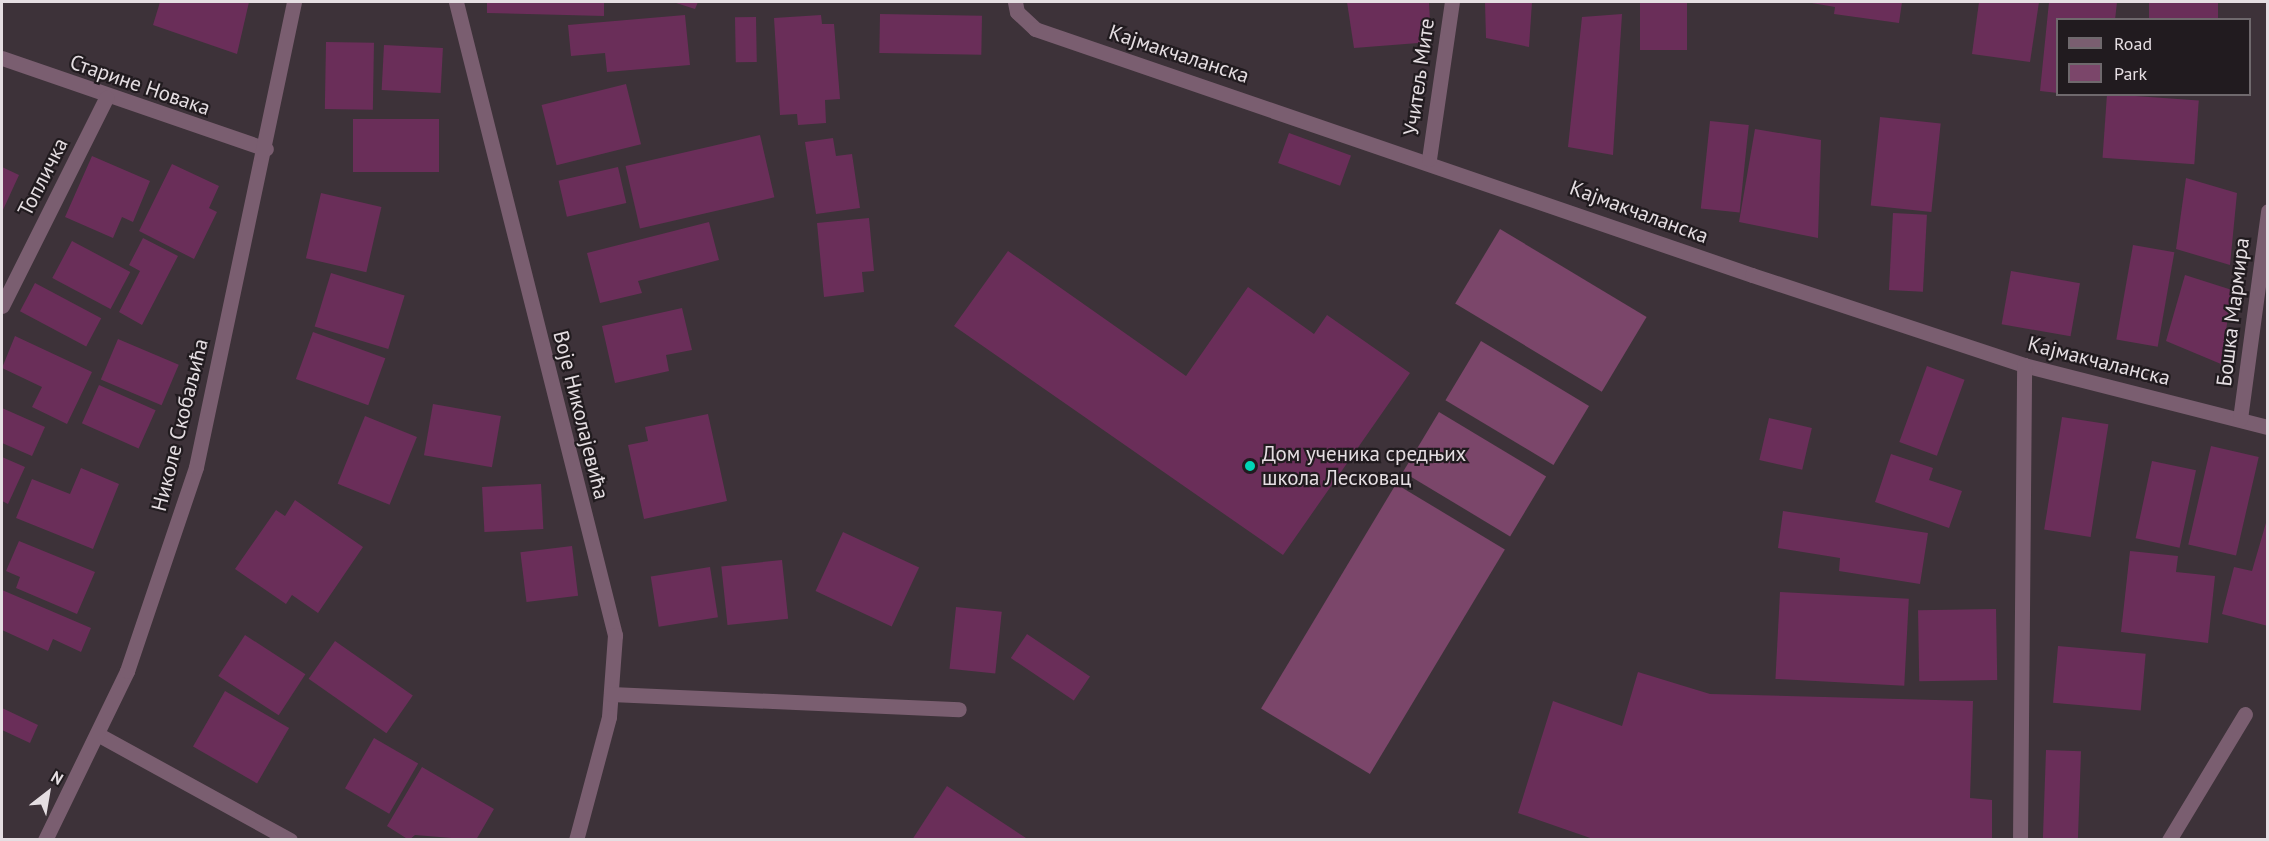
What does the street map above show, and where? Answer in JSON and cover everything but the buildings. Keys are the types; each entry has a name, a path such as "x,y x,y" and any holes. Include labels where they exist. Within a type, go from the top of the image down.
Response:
{"street":[{"name":"Николе Скобаљића","path":"45,840 99,735 127,671 196,467 266,149 294,2"},
{"name":"Воје Николајевића","path":"456,2 615,635 611,694 576,840"},
{"name":"Кајмакчаланска","path":"1015,2 1017,12 1035,29 1429,159 2024,365 2268,427"},
{"name":"Учитељ Мите","path":"1429,159 1452,2"},
{"name":"Старине Новака","path":"2,58 106,98 266,149"},
{"name":"Топличка","path":"2,306 106,98"},
{"name":"Бошка Мармира","path":"2240,419 2268,211"},
{"path":"2020,840 2024,365"},
{"path":"611,694 959,709"},
{"path":"2169,840 2245,714"},
{"path":"99,735 290,840"}],"green space":[{"path":"1500,229 1647,317 1602,392 1455,304"},
{"path":"1481,341 1589,406 1553,465 1445,400"},
{"path":"1439,412 1546,476 1510,536 1403,472"},
{"path":"1396,484 1505,549 1370,774 1261,709"}],"place":[{"name":"Дом ученика средњих школа Лесковац","path":"1250,466"}]}
